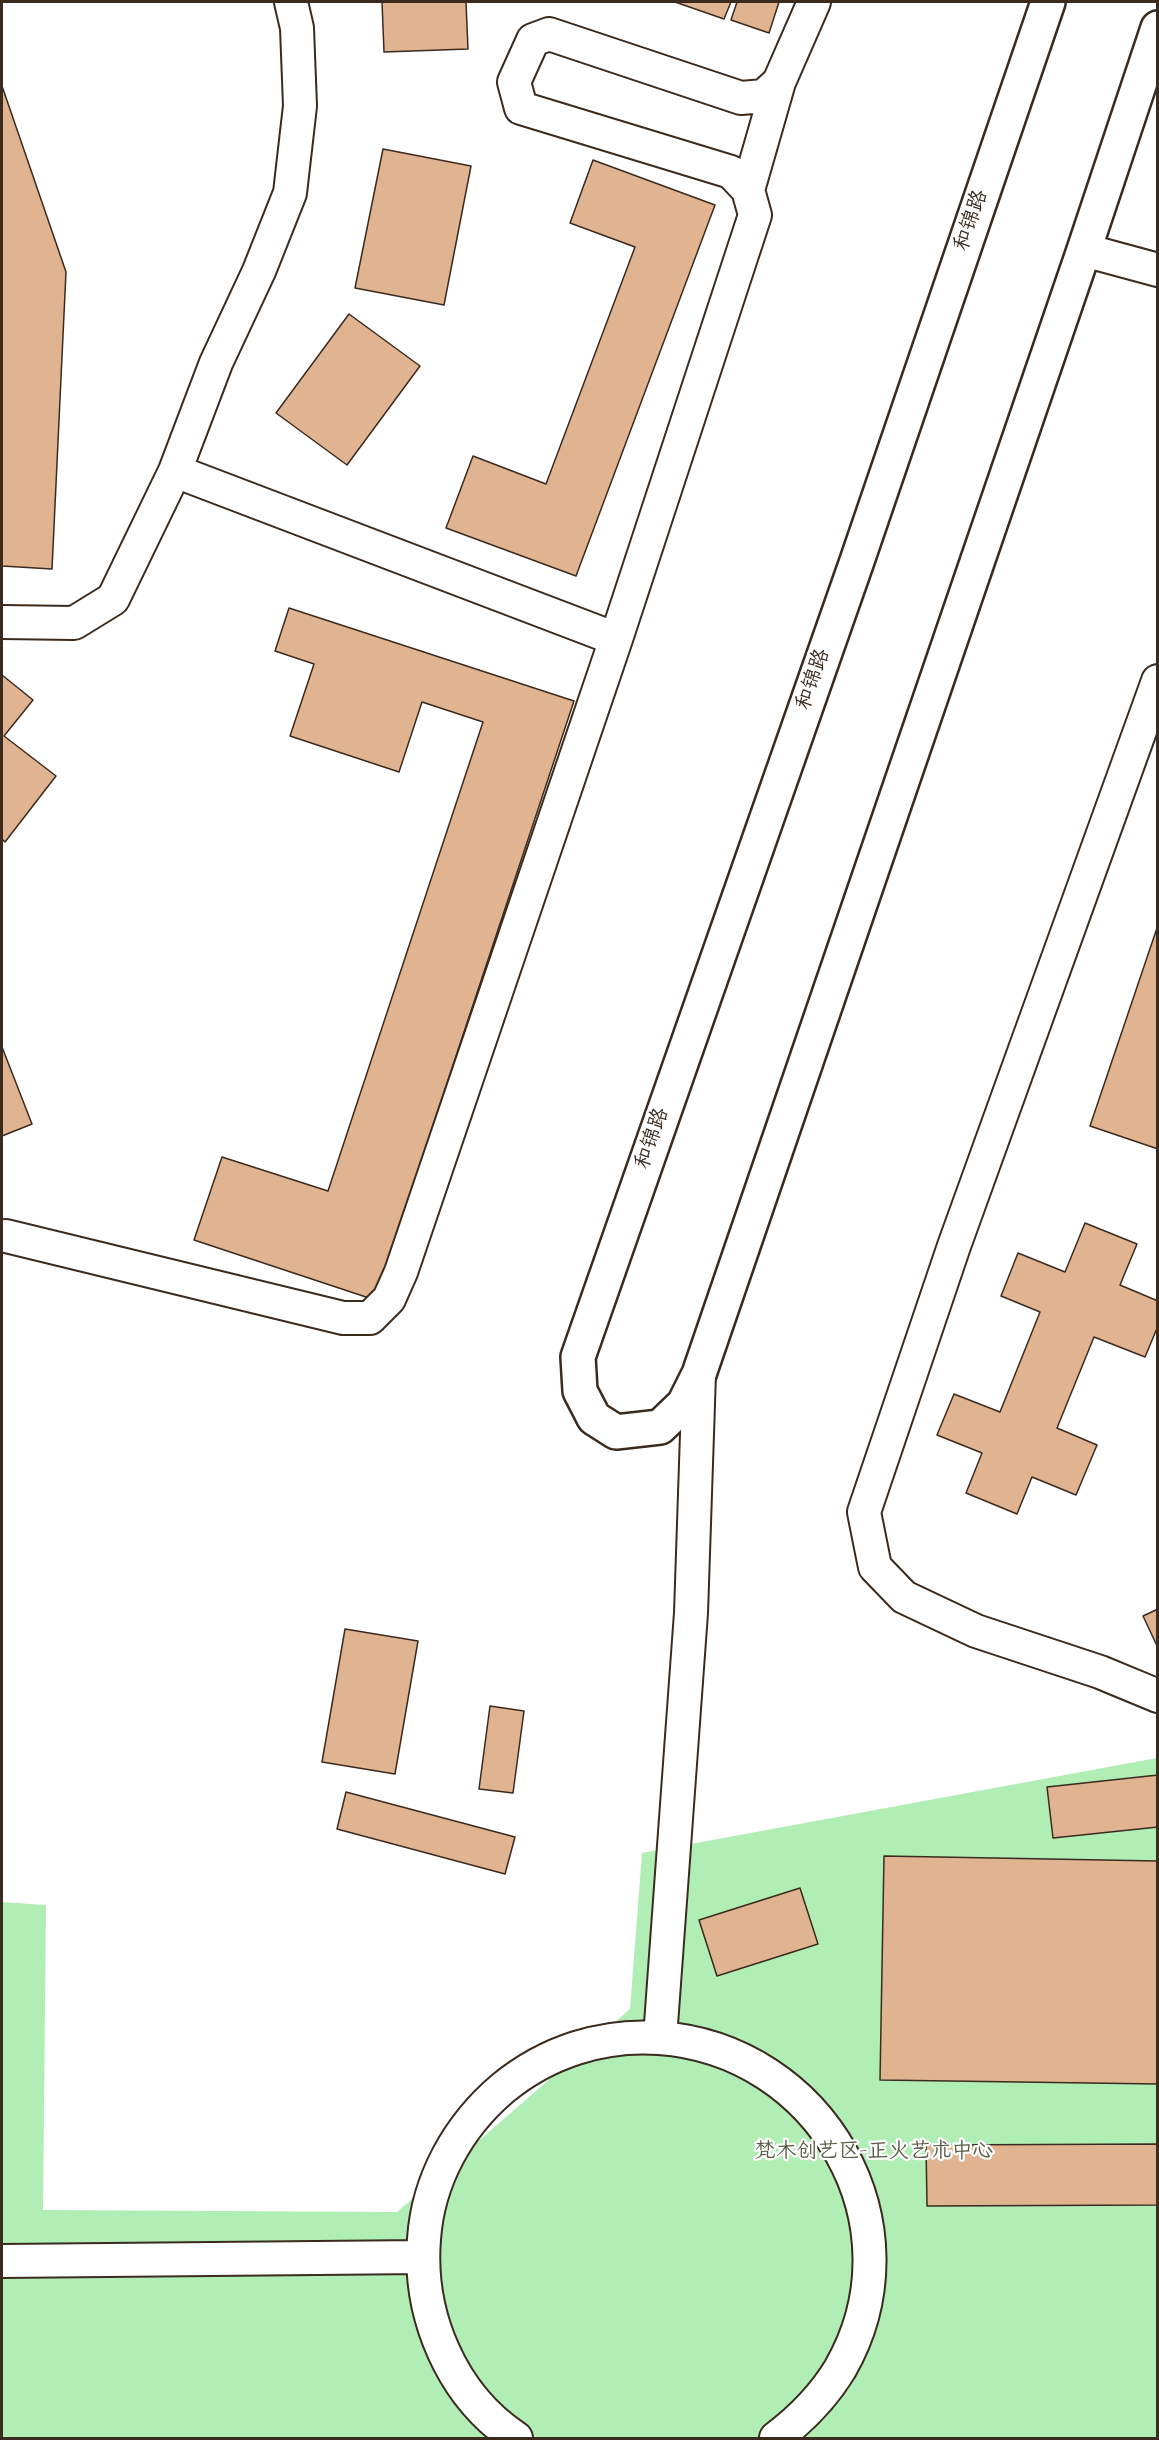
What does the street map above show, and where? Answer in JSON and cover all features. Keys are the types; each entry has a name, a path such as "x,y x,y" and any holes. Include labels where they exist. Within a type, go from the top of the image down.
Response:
{"street":[{"path":"2,622 74,623 112,599 175,471 216,363 259,271 290,193 300,106 297,28 291,2"},
{"path":"747,190 779,82 814,2"},
{"name":"和锦路","path":"699,1374 684,1404 660,1427 616,1431 594,1418 580,1391 578,1358 853,572 1048,2"},
{"path":"660,2038 691,1613 699,1374 1158,28"},
{"path":"6,1236 343,1318 370,1318 389,1299 401,1272 616,639 755,215 747,190 730,172 521,108 514,82 532,40 549,33 741,98 764,96 779,82"},
{"path":"1084,250 1158,270"},
{"path":"175,471 616,639"},
{"path":"1158,681 957,1235 864,1512 875,1567 904,1597 976,1630 1100,1672 1158,1696"},
{"path":"516,2439 482,2410 461,2384 444,2354 432,2323 424,2291 422,2257 425,2222 434,2188 447,2157 465,2127 488,2101 514,2079 544,2060 576,2047 610,2039 660,2038 681,2039 716,2048 749,2062 779,2081 806,2104 829,2132 847,2162 859,2195 867,2230 869,2266 865,2301 855,2335 840,2368 820,2397 796,2423 776,2439"},
{"path":"2,2261 422,2257"}],"green space":[{"name":"梵木创艺区-正火艺术中心","path":"1157,1758 1157,2438 2,2438 2,1902 46,1905 43,2210 397,2212 630,2009 642,1853"}],"building":[{"path":"382,2 466,2 468,49 384,52"},
{"path":"675,2 731,2 724,19"},
{"path":"737,2 779,2 769,33 731,20"},
{"path":"2,86 66,272 52,569 2,566"},
{"path":"383,149 471,166 444,305 355,288"},
{"path":"593,160 715,205 576,576 446,528 473,456 546,484 635,247 570,223"},
{"path":"349,314 420,366 347,465 276,413"},
{"path":"289,608 574,701 375,1300 194,1240 222,1157 328,1191 483,722 422,702 399,772 290,736 314,664 275,651"},
{"path":"2,675 33,700 4,736 56,776 5,842 2,839"},
{"path":"1158,925 1158,1149 1090,1126"},
{"path":"2,1047 32,1124 2,1136"},
{"path":"1085,1223 1137,1244 1120,1285 1158,1301 1158,1326 1145,1357 1094,1337 1057,1428 1097,1445 1076,1495 1032,1477 1017,1514 966,1493 982,1453 937,1435 954,1394 1000,1412 1040,1312 1001,1296 1018,1253 1065,1272"},
{"path":"1158,1609 1158,1648 1143,1616"},
{"path":"345,1629 418,1641 395,1774 322,1762"},
{"path":"490,1706 524,1711 513,1793 479,1789"},
{"path":"1158,1775 1158,1827 1053,1838 1047,1787"},
{"path":"346,1792 515,1837 505,1874 337,1829"},
{"path":"884,1856 1158,1861 1158,2084 880,2080"},
{"path":"800,1888 818,1944 717,1976 699,1920"},
{"path":"1158,2144 1158,2205 927,2206 926,2145"}]}
